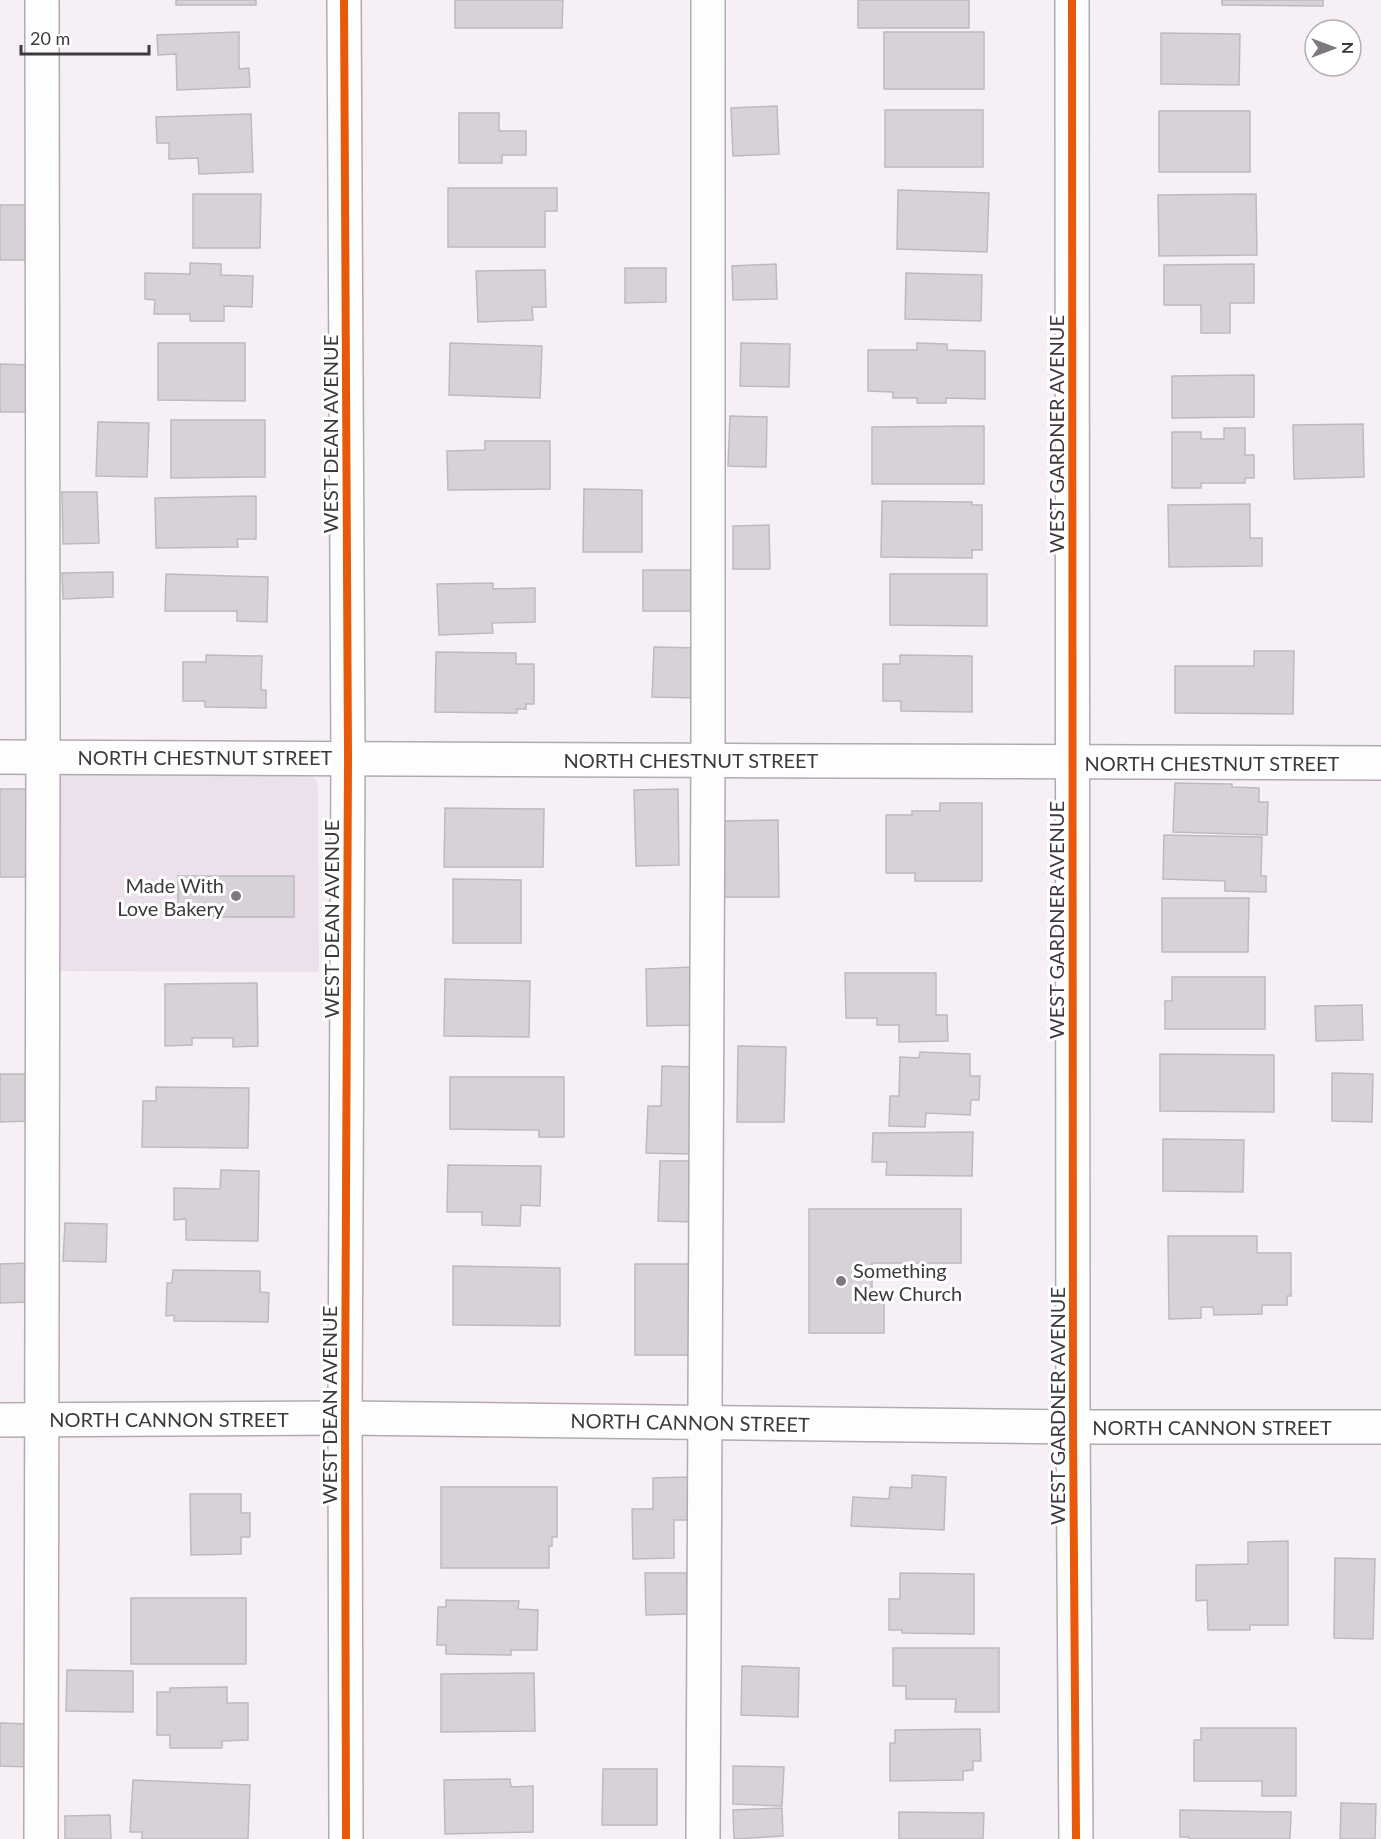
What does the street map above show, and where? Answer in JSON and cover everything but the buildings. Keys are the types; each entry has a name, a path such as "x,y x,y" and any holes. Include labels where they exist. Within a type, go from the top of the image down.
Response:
{"street":[{"path":"41,1839 44,757 42,0"},
{"name":"WEST DEAN AVENUE","path":"344,0 348,757 346,1839"},
{"path":"704,1839 708,0"},
{"name":"WEST GARDNER AVENUE","path":"1072,0 1073,1427 1076,1839"},
{"name":"NORTH CHESTNUT STREET","path":"0,757 1381,763"},
{"name":"NORTH CANNON STREET","path":"0,1420 345,1418 1073,1427 1381,1427"}],"shaded area":[{"path":"49,769 309,773 316,780 318,790 319,972 48,971"}],"cycle path":[{"path":"344,0 348,757 346,1839"},
{"path":"1072,0 1073,1427 1076,1839"}],"place":[{"name":"Made With Love Bakery","path":"236,896"},
{"name":"Something New Church","path":"841,1281"}]}
